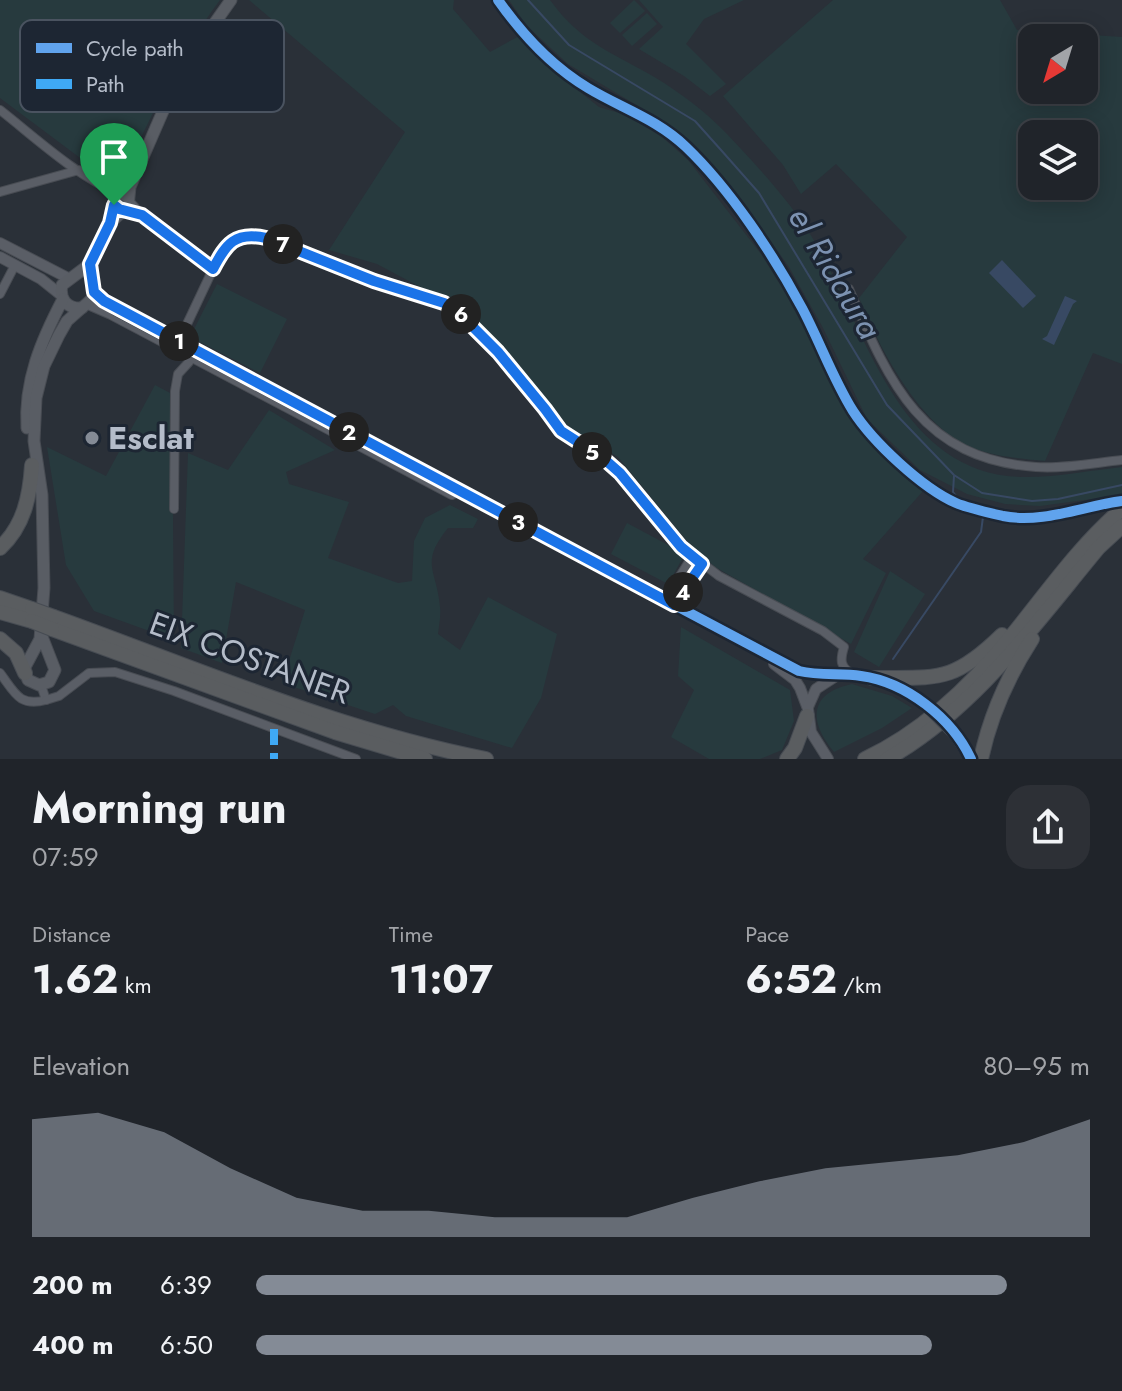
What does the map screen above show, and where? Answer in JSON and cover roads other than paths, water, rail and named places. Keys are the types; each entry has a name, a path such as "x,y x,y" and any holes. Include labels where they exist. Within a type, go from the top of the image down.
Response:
{"highway":[{"path":"0,548 16,530 27,507 32,465"},
{"path":"865,759 922,725 955,698 1001,649 1087,543 1122,509"},
{"path":"887,759 928,733 965,702 1099,547 1122,526"},
{"path":"872,678 929,678 963,667 983,653 1045,593"},
{"name":"EIX COSTANER","path":"0,598 42,622 321,728 425,759"},
{"path":"981,759 1001,694 1047,610"},
{"name":"EIX COSTANER","path":"0,612 42,622 339,720 429,747 486,759"},
{"path":"0,639 27,666"},
{"path":"787,759 795,748 808,713"}],"main road":[{"path":"217,20 231,0"},
{"path":"42,622 27,666 32,683 41,685 49,682 55,668 42,622 44,540 42,495 34,441 36,398 44,366 59,335 67,321 85,306 92,288 90,264 162,112"},
{"path":"42,495 27,438 27,387 62,297 62,285 90,264"},
{"path":"70,277 83,277 92,288"},
{"path":"62,297 70,307 85,306"},
{"path":"27,666 41,654 51,660"}],"street":[{"path":"0,110 213,269"},
{"path":"0,192 79,170"},
{"path":"179,341 222,251 231,242 251,235 275,241 374,281 444,303 459,313 498,352 561,431 620,473 681,547 702,564 823,631 844,647 844,670 853,675"},
{"path":"0,243 70,277"},
{"path":"0,257 62,297"},
{"path":"0,294 15,265"},
{"path":"92,288 117,309 799,671 872,678 896,687 922,702 955,735 971,759"},
{"path":"849,289 880,360 909,404 936,433 970,453 1037,468 1122,460"},
{"path":"85,306 111,314 774,665 795,680 808,713 811,732 826,757"},
{"path":"174,509 175,391 178,374 189,362"},
{"path":"670,602 692,557"},
{"path":"670,602 702,564"},
{"path":"825,675 832,671 842,656"},
{"path":"0,673 20,700 32,704 59,696 89,673 115,672 356,759"},
{"path":"808,713 816,689 838,675"},
{"path":"41,685 46,700"}],"water":[{"path":"1002,260 1036,296 1023,308 989,273"},
{"path":"1065,296 1077,301 1054,345 1042,339 1047,336"}],"waterway":[{"name":"el Ridaura","path":"528,0 569,45 695,121 759,193 887,405 954,475 982,493 1032,501 1058,499 1122,485"},
{"path":"954,476 953,492 957,497"},
{"path":"893,659 981,532 983,517"}],"place":[{"name":"Esclat","path":"92,438"}]}
